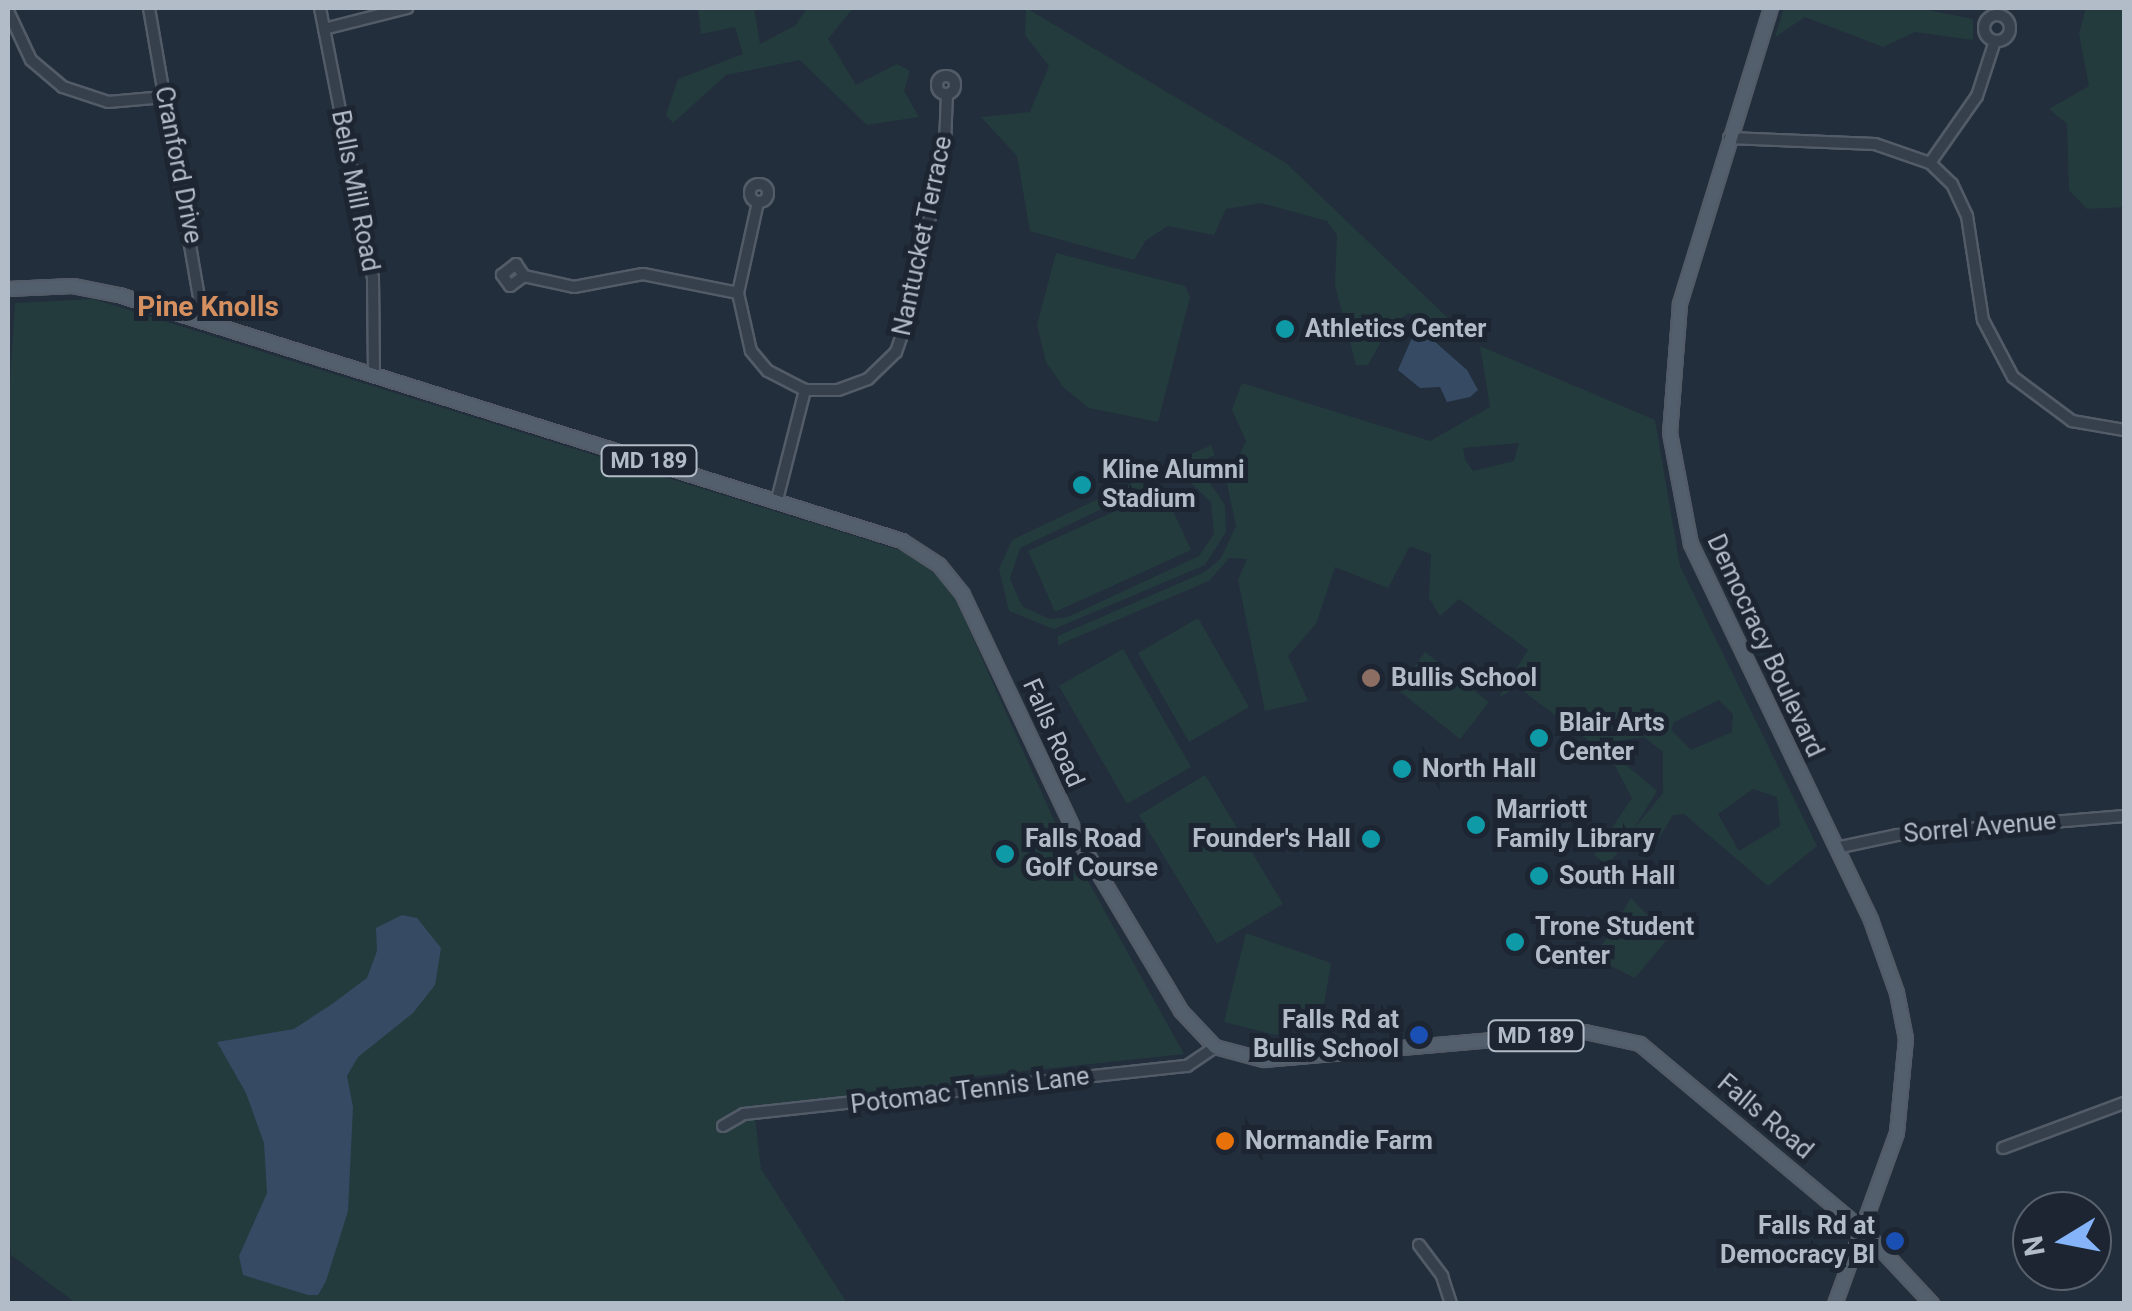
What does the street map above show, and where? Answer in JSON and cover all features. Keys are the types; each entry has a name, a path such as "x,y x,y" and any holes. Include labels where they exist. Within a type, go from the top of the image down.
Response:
{"main road":[{"name":"Democracy Boulevard","path":"1771,8 1729,138 1674,342 1669,408 1676,485 1691,544 1886,958 1906,1039 1897,1133 1836,1304"},
{"name":"Falls Road","path":"8,289 83,287 902,542 952,578 1080,842 1182,1011 1215,1047 1264,1060 1609,1034 1662,1059 1864,1231 1932,1304"}],"street":[{"name":"Cranford Drive","path":"149,8 203,322"},
{"name":"Bells Mill Road","path":"320,8 373,278 374,376"},
{"path":"324,28 407,8"},
{"path":"8,12 31,60 74,93 108,102 166,97"},
{"path":"1930,163 1977,96 1995,41"},
{"name":"Nantucket Terrace","path":"805,390 838,390 868,378 901,342 946,145 947,94"},
{"path":"1729,138 1876,144 1930,163 1952,184 1967,216 1983,320 2013,377 2072,420 2124,430"},
{"path":"758,202 738,293 751,351 765,368 805,390 777,500"},
{"path":"524,276 585,287 653,275 738,293"},
{"name":"Sorrel Avenue","path":"1836,848 1898,835 2124,816"},
{"name":"Potomac Tennis Lane","path":"723,1126 744,1114 1187,1066 1215,1047"},
{"path":"2003,1148 2124,1103"},
{"path":"1419,1245 1442,1276 1451,1304"}],"green space":[{"path":"698,8 754,8 760,44 796,25 807,8 853,8 828,39 856,85 897,64 910,71 904,91 919,117 867,125 800,60 726,75 673,123 666,115 678,79 743,54 735,27 701,34"},
{"path":"1026,8 1286,163 1454,324 1408,313 1387,331 1368,365 1356,365 1335,285 1337,235 1327,221 1261,203 1226,209 1214,235 1168,226 1146,240 1134,260 1030,231 1017,156 981,117 1030,112 1049,66 1025,35"},
{"path":"1784,8 1916,8 1973,19 1973,40 1915,32 1883,47 1805,17 1775,37"},
{"path":"2086,8 2124,8 2124,207 2087,209 2069,190 2067,124 2049,109 2089,86 2079,34"},
{"path":"1056,253 1185,286 1190,297 1158,422 1089,408 1064,388 1046,362 1037,325"},
{"name":"Falls Road Golf Course","path":"93,299 915,555 952,591 1052,816 1184,1054 969,1077 945,1098 755,1117 761,1169 847,1303 76,1303 11,1255 8,1216 8,416 15,303"},
{"path":"1480,346 1655,420 1680,566 1817,846 1768,886 1684,814 1673,815 1648,856 1624,845 1607,865 1594,855 1632,798 1605,747 1657,791 1633,830 1663,793 1663,752 1644,737 1593,744 1518,687 1499,697 1528,650 1459,599 1440,616 1429,598 1431,554 1410,546 1388,588 1335,567 1316,624 1288,656 1308,701 1265,711 1238,580 1247,559 1229,558 1209,581 1058,645 1058,636 1205,572 1221,558 1236,526 1227,483 1246,441 1232,410 1242,383 1430,441 1490,407","holes":["1519,443 1514,461 1473,471 1465,460 1463,448","1719,700 1733,714 1732,732 1691,750 1671,730 1674,722","1753,789 1777,797 1780,826 1739,851 1718,814"]},
{"path":"1211,445 1215,455 1184,468 1208,480 1225,505 1226,532 1205,565 1054,629 1009,611 999,569 1012,540","holes":["1164,479 1190,482 1211,502 1214,534 1199,556 1068,617 1049,619 1022,606 1010,579 1020,548"]},
{"path":"1163,489 1191,550 1055,612 1028,551"},
{"path":"1198,618 1249,707 1189,742 1138,653"},
{"path":"1123,649 1191,767 1127,804 1059,686"},
{"path":"1425,652 1489,702 1460,739 1398,690"},
{"path":"1205,775 1283,904 1217,944 1139,815"},
{"path":"1631,898 1669,937 1635,978 1601,961 1599,950"},
{"path":"1246,933 1331,963 1322,1016 1276,1035 1224,1022"}],"water":[{"path":"1417,326 1467,370 1478,390 1470,397 1447,402 1440,387 1420,388 1398,370"},
{"path":"402,915 417,918 441,948 435,985 413,1013 358,1057 347,1076 353,1107 348,1211 326,1281 318,1295 308,1295 243,1275 239,1256 267,1193 264,1143 246,1093 217,1042 294,1029 332,1004 367,978 377,951 376,928"}],"place":[{"name":"Athletics Center","path":"1285,329"},
{"name":"Kline Alumni Stadium","path":"1082,485"},
{"name":"Bullis School","path":"1371,678"},
{"name":"Blair Arts Center","path":"1539,738"},
{"name":"North Hall","path":"1402,769"},
{"name":"Marriott Family Library","path":"1476,825"},
{"name":"Founder's Hall","path":"1371,839"},
{"name":"Falls Road Golf Course","path":"1005,854"},
{"name":"South Hall","path":"1539,876"},
{"name":"Trone Student Center","path":"1515,942"},
{"name":"Falls Rd at Bullis School","path":"1419,1035"},
{"name":"Normandie Farm","path":"1225,1141"},
{"name":"Falls Rd at Democracy Bl","path":"1895,1241"}],"district":[{"name":"Pine Knolls","path":"208,307"}]}
